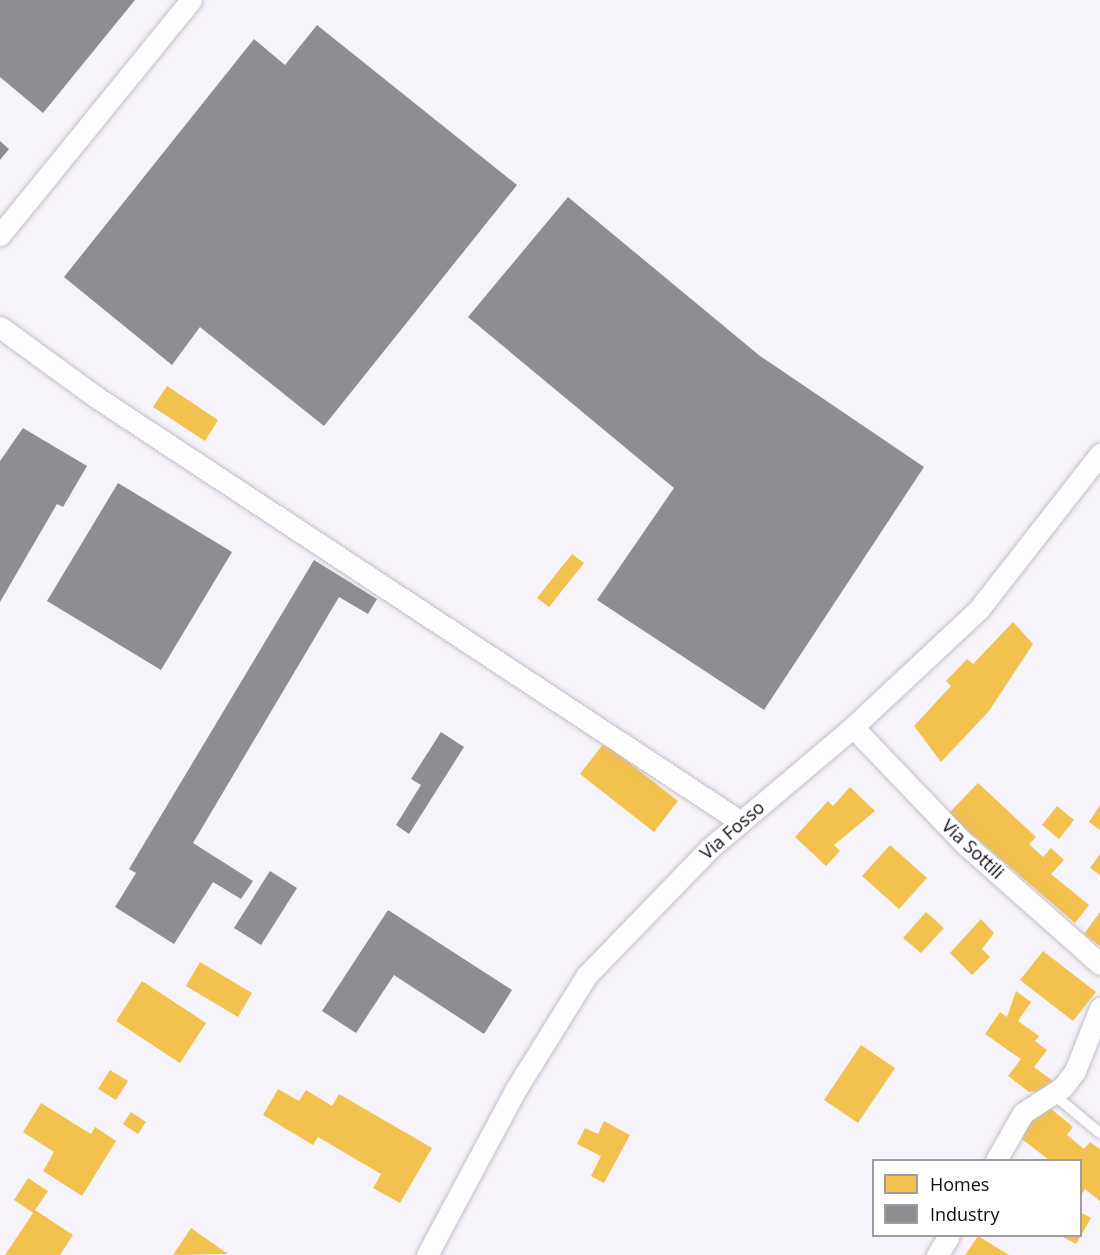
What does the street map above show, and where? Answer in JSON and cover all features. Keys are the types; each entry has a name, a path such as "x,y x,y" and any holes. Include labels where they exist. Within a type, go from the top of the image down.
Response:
{"street":[{"path":"0,235 191,0"},
{"path":"0,327 96,397 741,822"},
{"name":"Via Fosso","path":"427,1255 516,1089 587,975 741,822 853,727 979,609 1100,454"},
{"name":"Via Sottili","path":"853,727 965,844 1100,964"},
{"path":"997,1159 1023,1113 1053,1094 1075,1071 1100,1008"},
{"path":"937,1255 948,1237"}],"lane":[{"path":"1053,1094 1100,1133"}],"building: Homes":[{"path":"167,386 218,420 205,441 153,407"},
{"path":"572,554 584,563 549,607 537,598"},
{"path":"1013,622 1033,644 989,711 941,762 914,726 951,686 946,681 967,659 973,664"},
{"path":"604,743 678,801 654,832 580,774"},
{"path":"978,783 1036,837 1029,844 1043,857 1051,848 1064,860 1051,874 1089,905 1075,923 948,814"},
{"path":"850,787 875,811 834,845 840,851 826,866 795,837 828,801 833,806"},
{"path":"1100,805 1100,830 1089,822"},
{"path":"1057,806 1074,820 1059,839 1042,825"},
{"path":"890,845 927,878 899,909 862,876"},
{"path":"1100,854 1100,875 1090,868"},
{"path":"926,912 944,928 921,953 903,938"},
{"path":"1100,912 1100,946 1084,934"},
{"path":"981,919 994,933 982,949 990,957 972,975 950,953"},
{"path":"1043,951 1096,992 1073,1021 1020,980"},
{"path":"200,962 252,993 238,1017 186,986"},
{"path":"142,981 206,1023 180,1063 116,1021"},
{"path":"1016,991 1031,1002 1018,1021 1039,1036 1035,1041 1047,1050 1034,1067 1053,1081 1046,1091 1029,1092 1008,1076 1021,1059 985,1034 1000,1012 1007,1017"},
{"path":"861,1045 895,1068 858,1123 824,1100"},
{"path":"110,1070 128,1081 116,1100 98,1089"},
{"path":"278,1089 299,1101 306,1090 332,1106 339,1094 432,1148 400,1203 373,1188 381,1174 318,1137 313,1145 263,1115"},
{"path":"41,1103 91,1134 95,1127 116,1141 82,1196 43,1171 54,1152 23,1132"},
{"path":"1044,1103 1073,1127 1067,1135 1084,1149 1090,1142 1100,1149 1100,1201 1085,1189 1082,1194 1082,1159 1048,1159 1018,1136"},
{"path":"131,1112 146,1122 138,1134 123,1124"},
{"path":"604,1121 630,1135 604,1183 591,1176 601,1156 577,1144 585,1128 598,1134"},
{"path":"28,1178 48,1191 35,1210 73,1235 60,1255 5,1255 33,1213 14,1200"},
{"path":"1082,1213 1091,1218 1082,1234"},
{"path":"191,1228 228,1254 173,1255"},
{"path":"980,1237 1009,1255 965,1255"},
{"path":"1063,1237 1080,1237 1076,1244"}],"building: Industry":[{"path":"0,0 135,0 43,113 0,77"},
{"path":"317,25 517,185 324,426 200,327 172,365 64,277 254,39 285,65"},
{"path":"0,141 9,149 0,160"},
{"path":"568,197 760,356 924,467 764,710 597,600 674,488 468,317"},
{"path":"23,428 87,466 63,507 57,504 0,602 0,461"},
{"path":"118,483 232,552 161,670 47,601"},
{"path":"314,560 377,599 368,614 339,597 193,843 253,881 241,899 213,882 174,944 115,907 136,873 129,869"},
{"path":"441,732 464,747 409,834 396,825 421,785 411,779"},
{"path":"270,871 297,888 261,945 234,928"},
{"path":"388,910 512,990 484,1034 394,975 356,1033 322,1011"}]}
